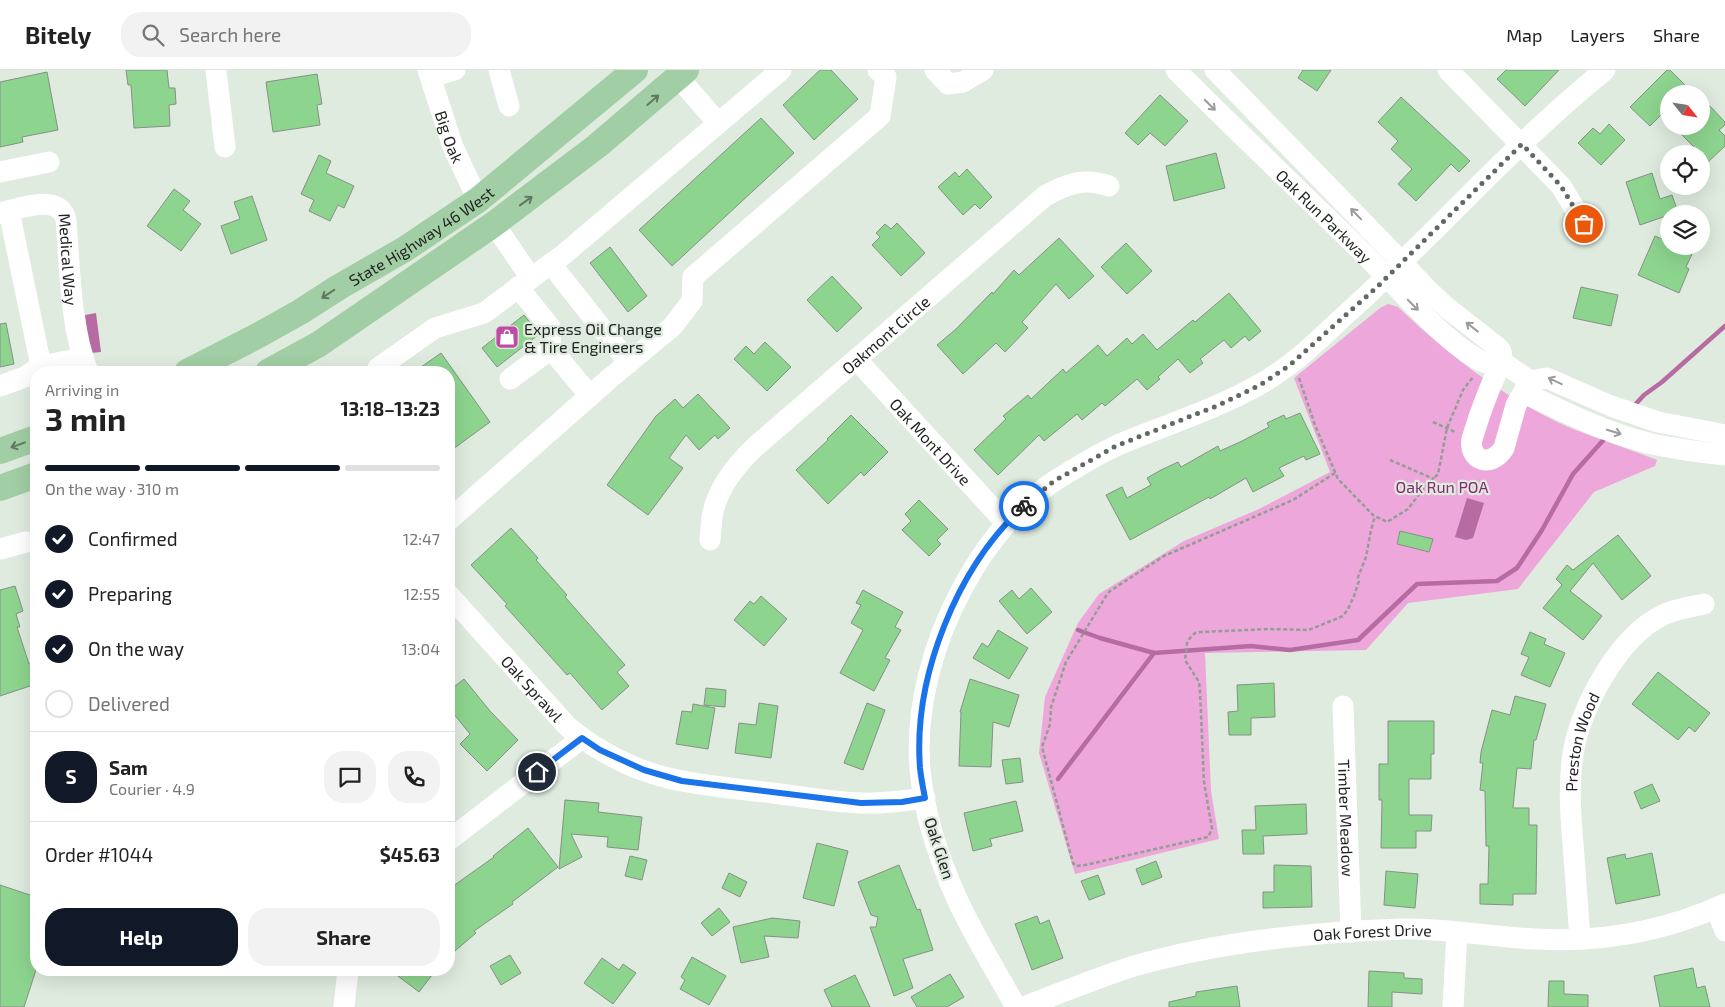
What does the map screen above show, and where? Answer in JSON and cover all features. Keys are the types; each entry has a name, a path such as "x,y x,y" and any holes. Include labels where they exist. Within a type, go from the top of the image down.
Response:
{"main road":[{"name":"State Highway 46 West","path":"199,366 259,336 300,312 405,249 478,200 627,73"},
{"path":"494,224 496,210 501,198 605,117 613,106 627,73"},
{"name":"State Highway 46 West","path":"285,366 494,224 597,146 682,73"},
{"path":"319,344 332,317 479,220 483,212 478,200"},
{"path":"0,451 30,440"},
{"path":"0,488 30,477"}],"street":[{"path":"216,70 225,147"},
{"path":"430,74 455,70"},
{"path":"499,70 509,106"},
{"path":"381,366 435,328 484,313 551,264 781,70"},
{"path":"455,508 673,326 692,301 693,276 880,116 886,77 878,70"},
{"path":"935,70 948,84 963,82 983,70"},
{"name":"Oak Run Parkway","path":"1176,70 1231,126 1395,270"},
{"name":"Oak Run Parkway","path":"1215,70 1395,270 1437,328 1478,360 1492,364 1502,362 1530,380"},
{"path":"1448,70 1561,186 1584,224"},
{"name":"Oak Glen","path":"1016,1007 958,900 938,848 925,798 920,768 920,738 932,664 941,633 970,573 1006,523 1054,481 1116,446 1219,405 1260,385 1290,365 1395,270 1522,144 1580,90 1605,70"},
{"path":"682,73 718,123"},
{"name":"Big Oak","path":"430,74 453,147 478,200"},
{"path":"0,172 49,162"},
{"name":"Oakmont Circle","path":"710,540 712,513 718,494 741,461 1045,196 1079,182 1091,181 1109,186"},
{"name":"Medical Way","path":"5,212 48,204 58,208 65,216 76,330 86,366"},
{"path":"5,212 8,244 42,366 86,366"},
{"path":"494,224 550,327 551,349 590,396"},
{"path":"551,264 628,363"},
{"path":"510,379 551,349"},
{"name":"Oak Mont Drive","path":"857,360 1006,523"},
{"path":"1502,362 1491,382 1472,439 1473,452 1478,456 1490,461 1496,459 1500,454 1504,448 1516,405 1530,380"},
{"path":"0,386 30,374"},
{"path":"1530,380 1548,378 1611,406 1658,422 1725,436"},
{"path":"1530,380 1533,397 1569,415 1604,429 1648,443 1725,455"},
{"path":"0,549 26,542"},
{"name":"Oak Sprawl","path":"455,602 553,712 582,738 600,750 644,770 682,781 861,803 902,802 925,798"},
{"name":"Preston Wood","path":"1580,939 1570,804 1573,753 1578,733 1602,678 1620,651 1649,624 1663,615 1704,604"},
{"name":"Timber Meadow","path":"1343,706 1351,932"},
{"path":"455,835 582,738"},
{"path":"1720,906 1725,931"},
{"name":"Oak Forest Drive","path":"1024,1007 1114,973 1180,955 1251,941 1302,935 1404,929 1533,939 1580,939 1651,930 1673,924 1720,906"},
{"path":"1454,1007 1456,932"},
{"path":"344,1007 347,976"}],"path":[{"path":"1298,377 1335,473 1348,490 1375,516 1387,522 1404,512 1434,479 1440,469 1447,428 1463,390 1475,374"},
{"path":"1433,422 1456,432"},
{"path":"1390,460 1434,479"},
{"path":"1335,473 1293,500 1164,556 1110,591 1093,616 1066,662 1051,707 1050,724 1042,747 1073,863 1078,866 1208,837 1212,829 1204,782 1199,682 1185,660 1187,643 1195,634 1201,632 1269,628 1309,630 1343,616 1348,610 1359,581 1358,576 1366,557 1375,516"}],"green space":[{"name":"Oak Run POA","path":"1388,304 1398,307 1457,358 1521,403 1568,427 1657,460 1655,466 1594,492 1518,589 1408,603 1366,650 1205,653 1211,791 1219,839 1075,874 1039,753 1045,697 1078,623 1099,594 1184,541 1259,509 1330,472 1294,378 1380,308"}],"shaded area":[{"path":"96,313 101,352 90,353 85,315"},
{"path":"1467,498 1484,503 1473,538 1466,540 1455,537"}],"building":[{"path":"126,70 167,70 169,88 175,88 176,104 169,105 170,126 134,128 131,85 128,85"},
{"path":"820,70 831,70 858,99 814,140 783,105"},
{"path":"1303,70 1331,70 1317,91 1298,78"},
{"path":"1506,70 1559,70 1525,106 1497,79"},
{"path":"1667,70 1670,70 1685,85 1660,85 1660,116 1650,126 1630,107"},
{"path":"47,72 58,130 22,137 23,142 0,147 0,82"},
{"path":"317,74 322,104 317,105 320,125 273,132 266,82"},
{"path":"1160,95 1188,121 1165,146 1150,133 1138,145 1125,133"},
{"path":"1401,97 1470,161 1459,172 1451,164 1416,201 1398,184 1412,169 1391,149 1398,141 1378,122"},
{"path":"1710,106 1725,122 1725,125 1719,130 1725,136 1725,146 1710,160 1710,145 1692,145 1682,135 1710,135"},
{"path":"761,118 794,153 672,266 639,230"},
{"path":"1609,124 1625,140 1601,165 1578,143 1593,128 1600,134"},
{"path":"1216,153 1225,188 1174,201 1166,166"},
{"path":"319,155 331,161 326,173 354,186 344,208 338,205 330,221 309,211 314,200 301,194"},
{"path":"967,169 992,197 980,209 975,204 963,215 938,187 955,172 959,177"},
{"path":"1652,173 1660,199 1672,195 1676,205 1660,205 1660,218 1640,225 1626,182"},
{"path":"174,189 190,201 183,210 201,224 181,251 147,226"},
{"path":"252,196 267,240 231,254 221,226 240,219 234,202"},
{"path":"897,223 925,253 901,276 872,245 880,237 876,233 885,224 891,229"},
{"path":"1655,236 1660,238 1660,255 1692,255 1686,267 1689,269 1679,293 1638,275"},
{"path":"1059,238 1094,276 1069,299 1056,284 1022,322 1028,328 1005,352 996,343 963,374 937,345 956,329 992,292 993,294 1014,270 1019,275"},
{"path":"1126,243 1152,271 1127,294 1101,267"},
{"path":"610,247 647,296 628,312 590,263"},
{"path":"832,276 862,308 837,332 807,300"},
{"path":"1581,287 1618,295 1611,326 1573,318"},
{"path":"1229,293 1261,331 1249,341 1245,336 1231,348 1224,340 1200,359 1203,363 1190,373 1178,359 1147,390 1137,379 1105,406 1102,403 1082,420 1077,414 1044,441 1039,435 998,475 974,450 1006,419 1003,416 1028,395 1031,399 1063,369 1066,373 1098,345 1107,356 1127,338 1132,344 1143,334 1157,350 1193,320 1195,322"},
{"path":"524,315 538,332 538,335 497,367 482,348"},
{"path":"6,323 14,364 0,367 0,324"},
{"path":"765,342 791,367 767,391 734,359 746,346 754,354"},
{"path":"441,353 450,366 423,366"},
{"path":"455,373 490,422 455,448"},
{"path":"698,394 730,428 718,439 715,435 699,450 686,435 669,458 683,468 648,515 607,485 656,416 675,399 683,408"},
{"path":"1300,413 1320,454 1306,460 1304,456 1279,468 1284,476 1253,492 1246,478 1210,499 1209,497 1130,540 1106,495 1122,487 1127,498 1151,485 1147,478 1161,470 1178,462 1181,467 1218,446 1220,451 1242,441 1269,427 1267,423 1284,415 1286,419"},
{"path":"851,415 888,452 864,476 861,472 828,504 796,470"},
{"path":"919,500 948,529 937,540 941,544 929,556 902,530 911,521 905,514"},
{"path":"511,528 567,595 565,597 625,665 617,672 629,686 602,710 570,673 567,675 471,565"},
{"path":"1400,531 1433,539 1429,552 1397,544"},
{"path":"1618,535 1651,576 1622,600 1593,563 1570,591 1602,616 1583,640 1543,608 1562,585 1556,579 1567,565 1573,570"},
{"path":"15,586 23,611 16,614 20,627 17,627 30,664 30,686 0,696 0,590"},
{"path":"1031,588 1052,612 1027,634 999,601 1012,590 1019,599"},
{"path":"863,590 903,612 895,627 901,630 885,658 890,660 874,691 840,673 863,630 851,623 861,605 856,603"},
{"path":"761,596 787,619 764,646 734,620 750,601 754,604"},
{"path":"998,630 1028,648 1009,679 973,658 982,643 988,647"},
{"path":"1530,632 1546,639 1544,644 1565,653 1550,687 1521,675 1529,657 1521,654"},
{"path":"1658,672 1710,713 1695,732 1689,727 1678,740 1632,704"},
{"path":"464,679 490,711 518,740 487,771 460,744 470,734 455,715 455,686"},
{"path":"970,679 1019,695 1009,727 993,722 991,767 959,766 960,712"},
{"path":"1274,683 1275,717 1251,718 1251,735 1229,735 1228,712 1238,711 1237,685"},
{"path":"706,688 726,690 725,707 704,705"},
{"path":"1515,696 1546,704 1536,740 1534,740 1531,769 1517,768 1513,808 1529,808 1529,825 1537,825 1536,894 1513,894 1513,905 1480,904 1480,884 1488,884 1489,846 1486,846 1485,791 1480,790 1483,763 1480,763 1481,752 1492,710 1510,715"},
{"path":"759,703 778,706 771,758 735,753 739,723 756,725"},
{"path":"867,703 885,710 863,770 844,763"},
{"path":"693,704 715,708 708,749 676,744 682,711 692,712"},
{"path":"1388,721 1434,721 1434,754 1431,754 1431,779 1409,779 1409,815 1432,815 1431,831 1416,831 1416,848 1381,848 1382,800 1379,800 1379,764 1388,764"},
{"path":"1020,758 1023,782 1006,784 1002,760"},
{"path":"1652,784 1660,801 1641,809 1634,792"},
{"path":"565,800 599,803 598,812 642,817 638,850 607,847 608,837 571,834 582,857 559,869"},
{"path":"1016,801 1023,831 990,839 992,846 973,851 964,813"},
{"path":"1306,804 1307,834 1263,836 1264,854 1243,854 1242,830 1256,830 1255,806"},
{"path":"528,828 558,867 512,902 513,904 474,931 476,933 455,951 455,885"},
{"path":"817,843 848,851 834,906 803,898"},
{"path":"1652,853 1660,895 1616,904 1607,858 1625,854 1626,859"},
{"path":"630,856 647,860 642,880 625,876"},
{"path":"1156,861 1162,877 1142,885 1136,869"},
{"path":"899,865 917,910 920,909 933,950 903,959 913,988 894,996 870,927 876,927 878,917 871,915 858,882"},
{"path":"1274,865 1311,866 1312,907 1263,908 1263,892 1274,892"},
{"path":"1386,871 1418,874 1415,908 1384,905"},
{"path":"729,873 747,882 740,897 722,888"},
{"path":"1098,875 1105,894 1089,900 1081,881"},
{"path":"0,885 30,895 30,976 34,976 24,1007 0,1007"},
{"path":"719,908 730,922 712,936 701,923"},
{"path":"1037,916 1040,924 1049,920 1063,958 1032,970 1015,924"},
{"path":"772,918 800,921 798,938 764,936 769,957 741,963 733,927"},
{"path":"510,955 521,973 501,985 490,966"},
{"path":"692,957 726,976 709,1005 680,989 685,980 681,977"},
{"path":"602,958 619,970 623,964 636,973 613,1004 584,983"},
{"path":"1693,968 1697,988 1705,986 1710,1007 1660,1007 1654,976"},
{"path":"1369,971 1404,973 1404,978 1422,979 1422,994 1392,992 1392,1007 1368,1007"},
{"path":"950,974 964,997 947,1007 917,1007 911,997"},
{"path":"855,975 870,1007 832,1007 824,990"},
{"path":"398,976 431,976 419,992"},
{"path":"1549,981 1564,981 1564,994 1588,995 1588,1007 1548,1007"},
{"path":"1237,986 1240,1007 1169,1007 1169,1002 1196,996 1196,992"}],"waterway":[{"path":"1632,408 1644,395 1662,382 1725,326"},
{"path":"1078,630 1154,653 1251,646 1290,650 1358,640 1417,584 1497,581 1517,568 1542,530 1573,474 1607,436"},
{"path":"1058,779 1154,653"}],"way so far":[{"path":"1024,506 1054,481 1116,446 1219,405 1260,385 1290,365 1376,288 1522,144 1561,186 1584,224"}],"place":[{"name":"Express Oil Change & Tire Engineers","path":"507,337"}],"route":[{"path":"537,772 582,738 600,750 644,770 682,781 840,802 902,802 925,798 920,768 920,738 932,664 941,633 970,573 1006,523 1024,506"}]}
